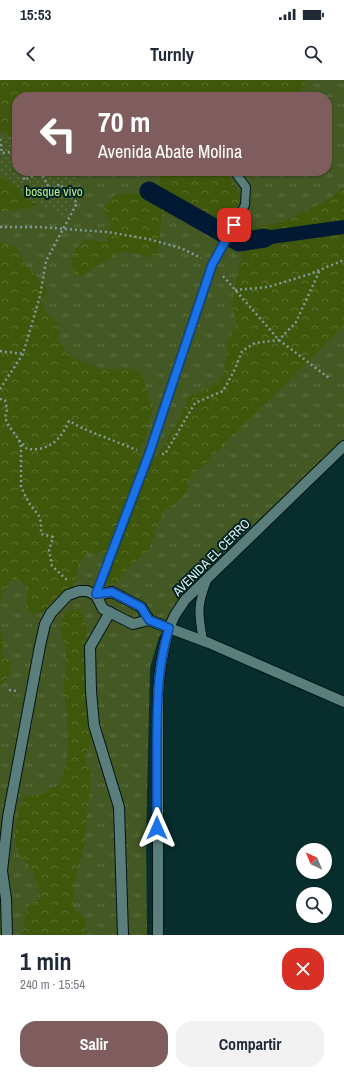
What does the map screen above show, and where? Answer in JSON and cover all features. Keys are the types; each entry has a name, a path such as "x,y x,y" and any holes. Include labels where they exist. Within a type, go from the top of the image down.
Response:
{"street":[{"name":"AVENIDA EL CERRO","path":"158,935 158,694 159,673 169,628 175,615 185,600 344,446"},
{"path":"7,935 6,899 2,871 8,817 45,624 51,612 68,594 79,591 87,591 96,594 112,592 141,607 149,620"},
{"path":"96,594 103,609 133,624 149,620 203,640 344,702"},
{"path":"110,612 90,647 91,691 94,726 119,807 123,935"}],"lane":[{"path":"96,594 149,454 212,265 245,205 246,187 238,176"},
{"path":"203,640 198,611 200,599 209,576"}],"path":[{"path":"0,139 2,154 12,152"},
{"path":"24,176 24,180 32,176"},
{"path":"0,389 24,354 40,296 46,261 65,228 77,203 60,184 50,190 43,176"},
{"path":"0,227 40,226 108,232 148,239 181,248 212,265 279,340 329,378"},
{"path":"234,290 268,287 320,270 344,260"},
{"path":"0,399 5,400 7,409 5,418 9,426 27,449 37,450 48,446 63,434 68,421 84,429 149,454 166,454 196,403 223,391 235,369 242,351 255,343 279,340 296,322 320,270"},
{"path":"0,351 24,354"},
{"path":"19,440 21,447 22,467 20,482 21,487 29,503 39,516 41,522 41,534 53,537 49,550 52,566 79,591"}],"green space":[{"path":"0,80 344,80 344,439 217,560 187,593 159,637 150,668 146,838 147,935 0,935"},
{"path":"0,80 307,80 300,92 12,92 12,176 21,176 40,199 33,207 0,212"},
{"name":"bosque vivo","path":"0,131 12,137 12,176 77,176 67,217 24,198 16,185 0,177"},
{"path":"160,176 229,176 241,197 231,217 214,227 162,213 158,255 150,257 134,253 120,252 83,275 75,275 72,264 72,255 85,239 107,243 111,224 103,209 115,195 149,193 161,185"},
{"path":"344,188 344,325 188,480 187,491 176,503 163,512 149,549 124,572 115,584 103,581 101,571 103,553 88,553 79,564 76,578 70,593 56,598 42,613 31,613 26,606 28,590 19,579 12,579 2,593 0,606 0,242 16,248 27,267 47,288 42,308 59,325 58,341 71,357 103,370 127,368 141,372 152,409 146,435 139,455 155,459 176,425 189,397 208,388 223,376 228,341 237,324 232,305 237,275 249,228 283,222 326,201"},
{"path":"80,609 87,630 84,653 91,738 85,760 91,775 84,844 74,885 73,907 85,919 86,935 23,935 24,921 28,906 41,898 31,870 20,855 17,848 15,833 17,817 25,796 42,794 59,785 66,767 68,747 64,691 66,648 60,627 65,612"},
{"path":"0,630 4,640 2,655 11,662 9,676 0,686"}],"water":[{"path":"344,220 344,234 237,249 242,234"}],"waterway":[{"path":"149,191 239,242 265,238"}],"route":[{"path":"157,828 157,718 159,673 169,628 149,620 141,607 112,592 96,594 149,454 212,265 234,225"}]}
